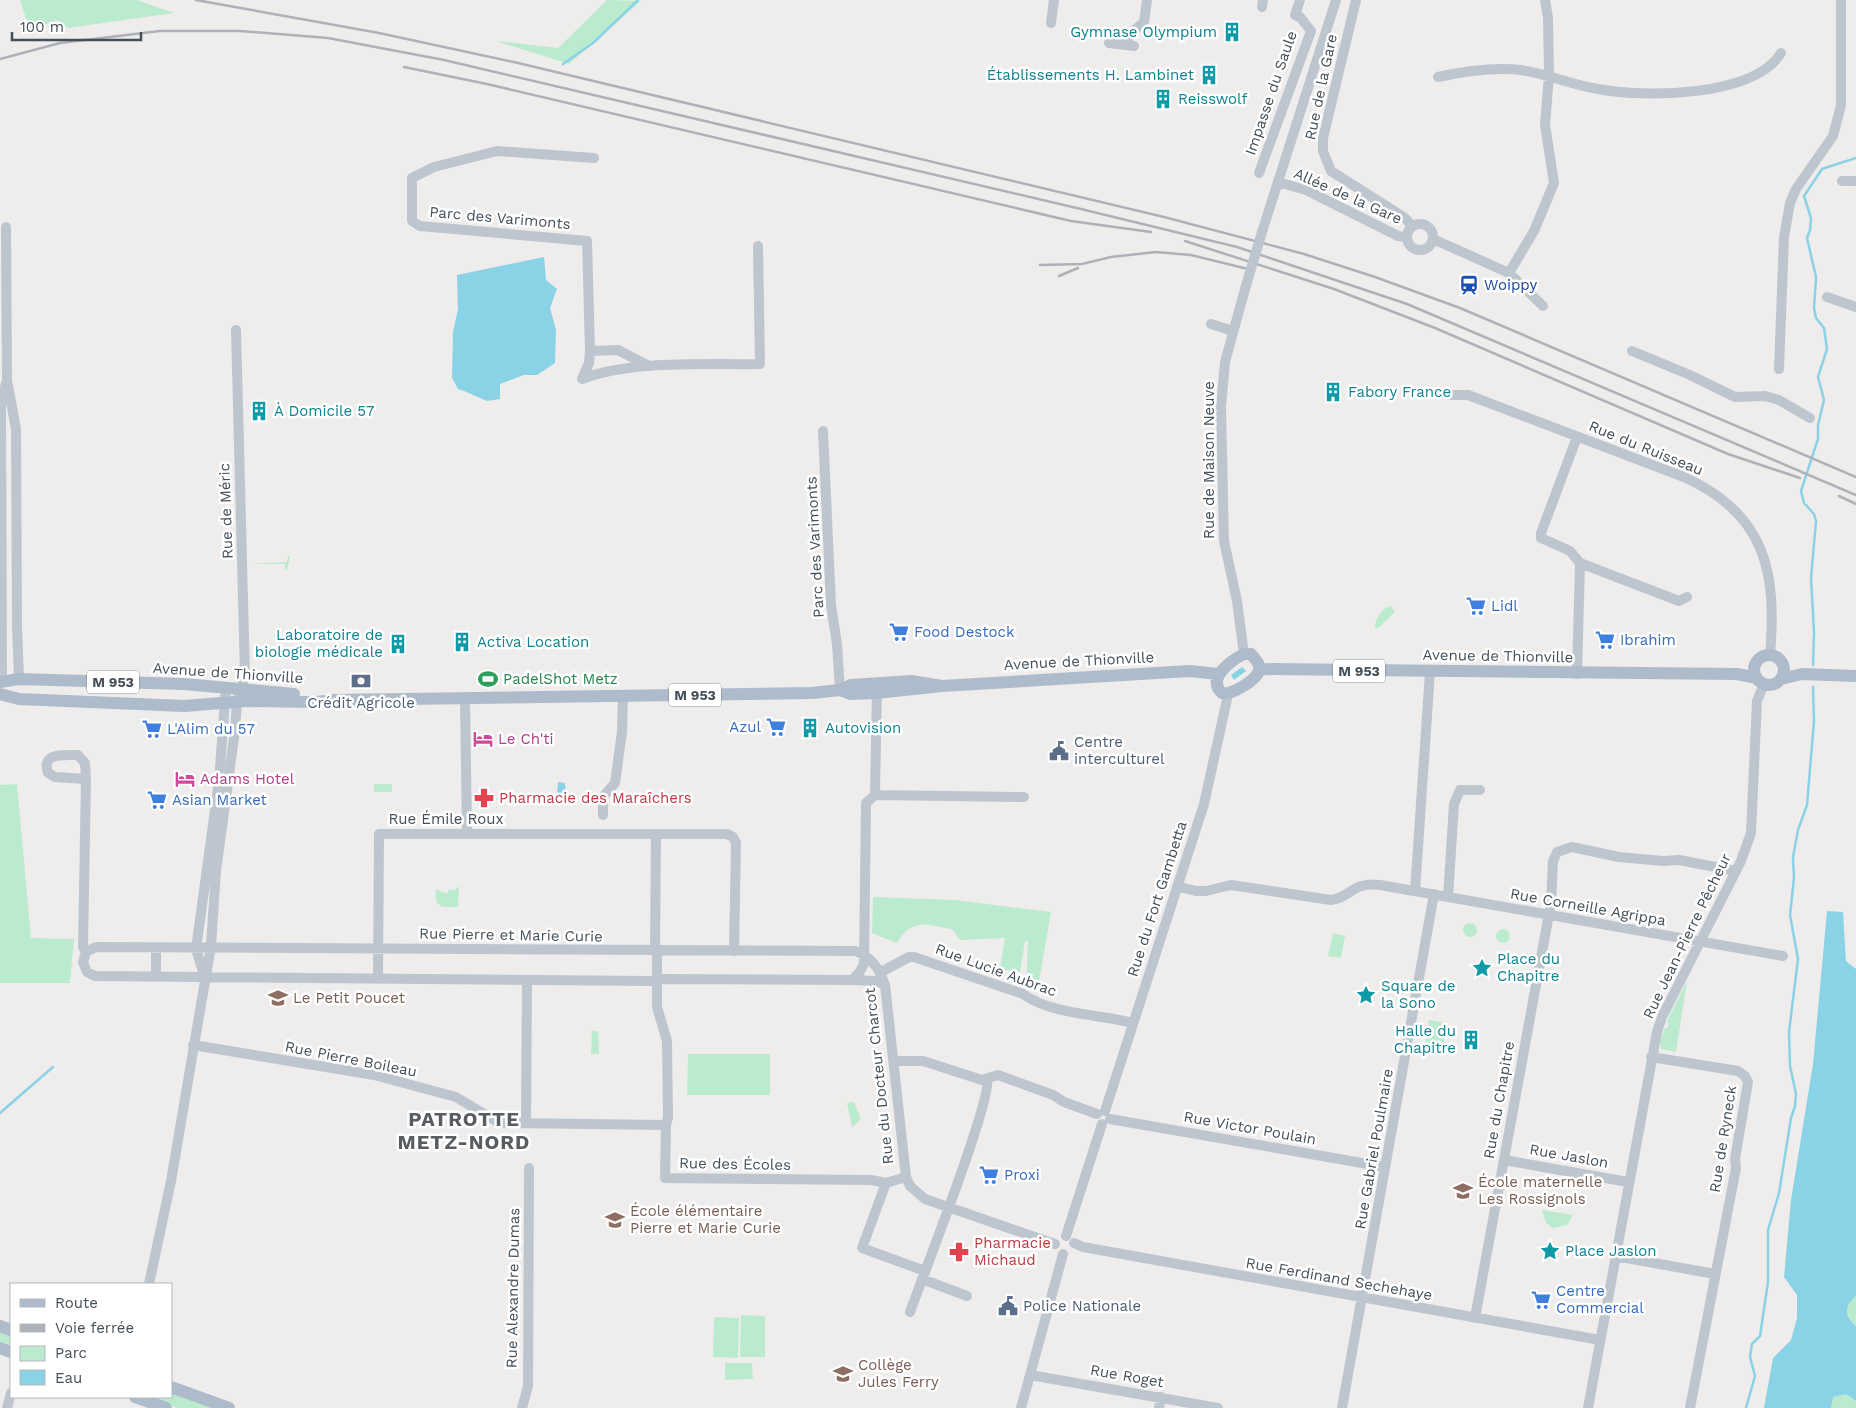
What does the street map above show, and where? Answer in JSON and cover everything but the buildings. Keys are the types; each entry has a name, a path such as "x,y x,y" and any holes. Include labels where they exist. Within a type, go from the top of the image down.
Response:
{"main road":[{"path":"1244,654 1250,654 1257,660 1259,669 1257,675 1228,695 1217,688 1215,681 1218,674 1244,654"},
{"path":"1781,679 1784,672 1783,665 1779,659 1770,656 1760,659 1759,676 1773,685 1781,679 1802,674 1856,676"},
{"path":"1783,665 1802,674"},
{"name":"Avenue de Thionville","path":"1259,669 1577,674 1737,674 1759,676"},
{"name":"Avenue de Thionville","path":"1,688 19,679 184,684 226,687 238,696 316,702 334,700 623,696 840,690 850,685 876,688 911,681 942,686 1190,671 1218,674"},
{"path":"19,679 19,699"},
{"name":"Avenue de Thionville","path":"1,688 19,699 205,706 223,709 238,696"},
{"path":"172,1387 229,1408"},
{"path":"138,1398 166,1408"}],"street":[{"path":"1051,23 1054,0"},
{"path":"1109,43 1129,45 1131,33 1144,22 1147,0"},
{"name":"Impasse du Saule","path":"1259,173 1311,31 1300,17 1295,15 1300,0"},
{"path":"1509,273 1534,231 1553,186 1554,179 1545,125 1549,75 1548,18 1545,0"},
{"path":"1779,369 1786,221 1796,189 1832,136 1841,105 1841,0"},
{"name":"Rue de la Gare","path":"1278,182 1334,1"},
{"name":"Rue de la Gare","path":"1356,4 1323,138 1322,152 1331,171 1405,218 1412,226"},
{"path":"1438,77 1472,70 1519,70 1549,75 1613,92 1680,93 1714,88 1743,79 1774,65 1781,53"},
{"name":"Parc des Varimonts","path":"594,158 497,150 434,167 412,178 412,221 420,226 587,241 590,351 589,363 582,379 597,373 650,367 760,364 758,246"},
{"path":"1842,181 1856,181"},
{"name":"Rue de Maison Neuve","path":"1244,654 1222,517 1222,393 1225,362 1233,331 1278,182"},
{"name":"Allée de la Gare","path":"1278,182 1306,190 1398,236 1406,237"},
{"path":"1420,224 1427,226 1432,232 1433,239 1427,248 1419,250 1409,245 1406,237 1412,226 1420,224"},
{"path":"4,233 7,380 16,429 19,679"},
{"path":"1433,239 1509,273 1543,306"},
{"path":"1826,297 1856,307"},
{"path":"1211,324 1233,331"},
{"name":"Rue de Méric","path":"236,330 245,676 238,696"},
{"name":"Parc des Varimonts","path":"590,351 618,350 650,367"},
{"path":"1632,352 1690,375 1735,397 1765,396 1779,400 1810,418"},
{"path":"1,688 0,405 7,380"},
{"name":"Rue du Ruisseau","path":"1451,395 1468,395 1684,477 1713,493 1746,522 1764,555 1770,582 1770,656"},
{"name":"Parc des Varimonts","path":"823,431 830,605 837,644 840,690"},
{"path":"1577,437 1541,533 1541,538 1570,551 1580,563 1678,601 1687,598"},
{"path":"1577,674 1580,563"},
{"path":"1415,891 1430,672"},
{"name":"Rue Jean-Pierre Pêcheur","path":"1588,1408 1651,1057 1662,1017 1736,871 1751,833 1759,676"},
{"path":"204,976 196,948 218,781 226,687"},
{"path":"875,795 876,688"},
{"name":"Rue du Fort Gambetta","path":"1066,1236 1204,804 1228,695"},
{"path":"149,1283 170,1182 204,976 211,946 216,871 238,696"},
{"path":"603,816 603,797 612,788 616,774 623,696"},
{"path":"465,698 467,834"},
{"path":"86,779 83,947 86,952 83,965 92,975 656,981 852,980 877,981 885,985"},
{"path":"1448,897 1454,804 1460,790 1480,790"},
{"path":"852,980 860,974 865,955 866,803 875,795 1024,797"},
{"name":"Rue Émile Roux","path":"378,978 379,834 727,834 733,837 736,843 734,951"},
{"path":"527,980 526,1123 666,1124 668,1117 667,1041 658,1014 656,981 656,834"},
{"name":"Rue du Chapitre","path":"1475,1318 1551,903 1553,861 1557,852 1572,847 1619,857 1664,861 1678,860 1736,871"},
{"name":"Rue Corneille Agrippa","path":"1177,886 1196,891 1206,891 1231,885 1331,900 1338,899 1357,886 1368,884 1783,956"},
{"name":"Rue Gabriel Poulmaire","path":"1342,1408 1434,894"},
{"name":"Rue Pierre et Marie Curie","path":"86,952 96,947 196,948 211,946 656,952 855,951 865,955"},
{"path":"156,948 156,976"},
{"path":"865,955 881,972"},
{"name":"Rue Lucie Aubrac","path":"881,972 914,956 1023,994 1032,1001 1095,1018 1108,1016 1133,1023"},
{"name":"Rue du Docteur Charcot","path":"881,972 885,985 906,1176"},
{"name":"Rue Pierre Boileau","path":"193,1045 374,1075 456,1097 499,1123 526,1123"},
{"name":"Rue de Ryneck","path":"1651,1057 1735,1071 1743,1074 1747,1079 1735,1160 1736,1168 1690,1408"},
{"name":"Rue Victor Poulain","path":"894,1061 923,1061 976,1080 987,1080 998,1075 1104,1117 1385,1168"},
{"path":"910,1312 949,1207 988,1091 987,1080"},
{"name":"Rue des Écoles","path":"666,1124 665,1178 871,1180 886,1183 906,1176"},
{"name":"Rue Jaslon","path":"1504,1160 1628,1182"},
{"name":"Rue Alexandre Dumas","path":"522,1408 528,1386 529,1168"},
{"path":"906,1176 910,1186 925,1199 1055,1244"},
{"path":"886,1183 862,1248 967,1296"},
{"path":"1066,1236 1071,1238 1074,1244 1071,1251 1063,1254 1058,1252 1055,1244 1058,1239 1066,1236"},
{"name":"Rue Ferdinand Sechehaye","path":"1074,1244 1092,1249 1600,1340"},
{"path":"1021,1408 1063,1254"},
{"path":"1615,1256 1715,1274"},
{"name":"Rue Roget","path":"1030,1375 1160,1403 1218,1408"}],"green space":[{"path":"20,0 137,0 174,13 68,28 57,20 30,31"},
{"path":"607,0 641,1 569,64 496,41 558,48"},
{"path":"288,556 290,556 287,570 285,570 285,564 251,564 287,562"},
{"path":"1391,606 1395,612 1377,629 1375,627 1378,617 1384,609"},
{"path":"17,784 31,938 74,939 70,983 0,983 0,785"},
{"path":"374,784 392,784 392,792 374,792"},
{"path":"459,886 458,907 442,907 436,902 436,889 447,894 449,889 454,891"},
{"path":"873,897 955,900 1051,912 1037,993 1026,988 1028,941 1025,941 1020,972 1000,969 1005,938 960,940 952,929 921,925 908,929 897,943 872,933"},
{"path":"1467,923 1473,923 1477,930 1473,937 1467,937 1463,933 1463,927"},
{"path":"1500,929 1506,929 1510,936 1506,943 1500,943 1496,939 1496,933"},
{"path":"1333,933 1345,936 1341,958 1328,956"},
{"path":"1687,981 1676,1052 1661,1049 1660,1041 1665,1028 1669,1024 1667,1022"},
{"path":"1429,1020 1447,1023 1443,1048 1425,1045"},
{"path":"592,1031 598,1031 599,1054 591,1054"},
{"path":"688,1054 770,1054 770,1095 687,1095"},
{"path":"854,1102 861,1119 852,1127 847,1103"},
{"path":"1542,1210 1573,1215 1567,1225 1553,1228 1546,1223"},
{"path":"1856,1296 1856,1326 1849,1318 1847,1311 1849,1304"},
{"path":"741,1315 765,1316 765,1357 740,1357"},
{"path":"714,1317 739,1318 738,1358 713,1357"},
{"path":"0,1330 10,1334 10,1344 0,1343"},
{"path":"725,1363 752,1363 753,1379 725,1380"},
{"path":"172,1392 214,1408 178,1408 150,1398 172,1398"},
{"path":"1846,1394 1856,1401 1856,1408 1831,1408 1833,1397"}],"water":[{"path":"544,257 546,280 557,289 550,308 556,330 555,363 537,375 524,375 500,384 500,399 487,401 458,389 452,378 453,332 458,309 457,275"},
{"path":"1242,667 1246,671 1234,680 1231,675"},
{"path":"558,782 565,783 566,793 562,795 557,794"},
{"path":"1827,911 1843,912 1846,961 1856,969 1856,1296 1849,1304 1847,1311 1849,1318 1856,1326 1856,1401 1846,1394 1833,1397 1831,1408 1764,1408 1773,1358 1791,1340 1797,1318 1797,1295 1784,1277 1791,1200 1813,1064"}],"waterway":[{"path":"563,64 593,43 638,0"},
{"path":"1813,665 1814,632 1811,578 1816,521 1814,514 1804,503 1801,491 1818,439 1818,425 1824,400 1818,377 1827,349 1824,328 1816,318 1814,308 1816,277 1807,238 1811,218 1804,196 1822,169 1856,158"},
{"path":"1746,1408 1755,1376 1750,1357 1752,1344 1760,1336 1768,1282 1768,1230 1779,1193 1791,1118 1795,1106 1796,1094 1790,1066 1789,1032 1798,959 1790,915 1794,878 1793,857 1798,830 1807,805 1814,721 1813,687"},
{"path":"0,1113 53,1067"}],"railway":[{"path":"196,0 379,33 518,63 1164,217 1304,254 1460,308 1856,477"},
{"path":"0,59 60,43 160,31 240,31 328,38 444,60 1081,209 1237,247 1407,304 1856,495"},
{"path":"404,67 487,84 1071,221 1151,232"},
{"path":"1185,241 1334,289 1435,328 1728,454 1800,478"},
{"path":"1040,265 1082,264 1111,257 1156,252 1191,255 1252,270"},
{"path":"1059,276 1078,268"},
{"path":"1839,496 1856,504"}],"place":[{"name":"Gymnase Olympium","path":"1232,32"},
{"name":"Établissements H. Lambinet","path":"1209,75"},
{"name":"Reisswolf","path":"1163,99"},
{"name":"Woippy","path":"1469,285"},
{"name":"Fabory France","path":"1333,392"},
{"name":"À Domicile 57","path":"259,411"},
{"name":"Lidl","path":"1476,606"},
{"name":"Food Destock","path":"899,632"},
{"name":"Ibrahim","path":"1605,640"},
{"name":"Activa Location","path":"462,642"},
{"name":"Laboratoire de biologie médicale","path":"398,644"},
{"name":"PadelShot Metz","path":"488,679"},
{"name":"Crédit Agricole","path":"361,681"},
{"name":"Azul","path":"776,727"},
{"name":"Autovision","path":"810,728"},
{"name":"L'Alim du 57","path":"152,729"},
{"name":"Le Ch'ti","path":"483,739"},
{"name":"Centre interculturel","path":"1059,751"},
{"name":"Adams Hotel","path":"185,779"},
{"name":"Pharmacie des Maraîchers","path":"484,798"},
{"name":"Asian Market","path":"157,800"},
{"name":"Place du Chapitre","path":"1482,968"},
{"name":"Square de la Sono","path":"1366,995"},
{"name":"Le Petit Poucet","path":"278,998"},
{"name":"Halle du Chapitre","path":"1471,1040"},
{"name":"Proxi","path":"989,1175"},
{"name":"École maternelle Les Rossignols","path":"1463,1191"},
{"name":"École élémentaire Pierre et Marie Curie","path":"615,1220"},
{"name":"Place Jaslon","path":"1550,1251"},
{"name":"Pharmacie Michaud","path":"959,1252"},
{"name":"Centre Commercial","path":"1541,1300"},
{"name":"Police Nationale","path":"1008,1306"},
{"name":"Collège Jules Ferry","path":"843,1374"}],"district":[{"name":"PATROTTE METZ-NORD","path":"464,1130"}]}
